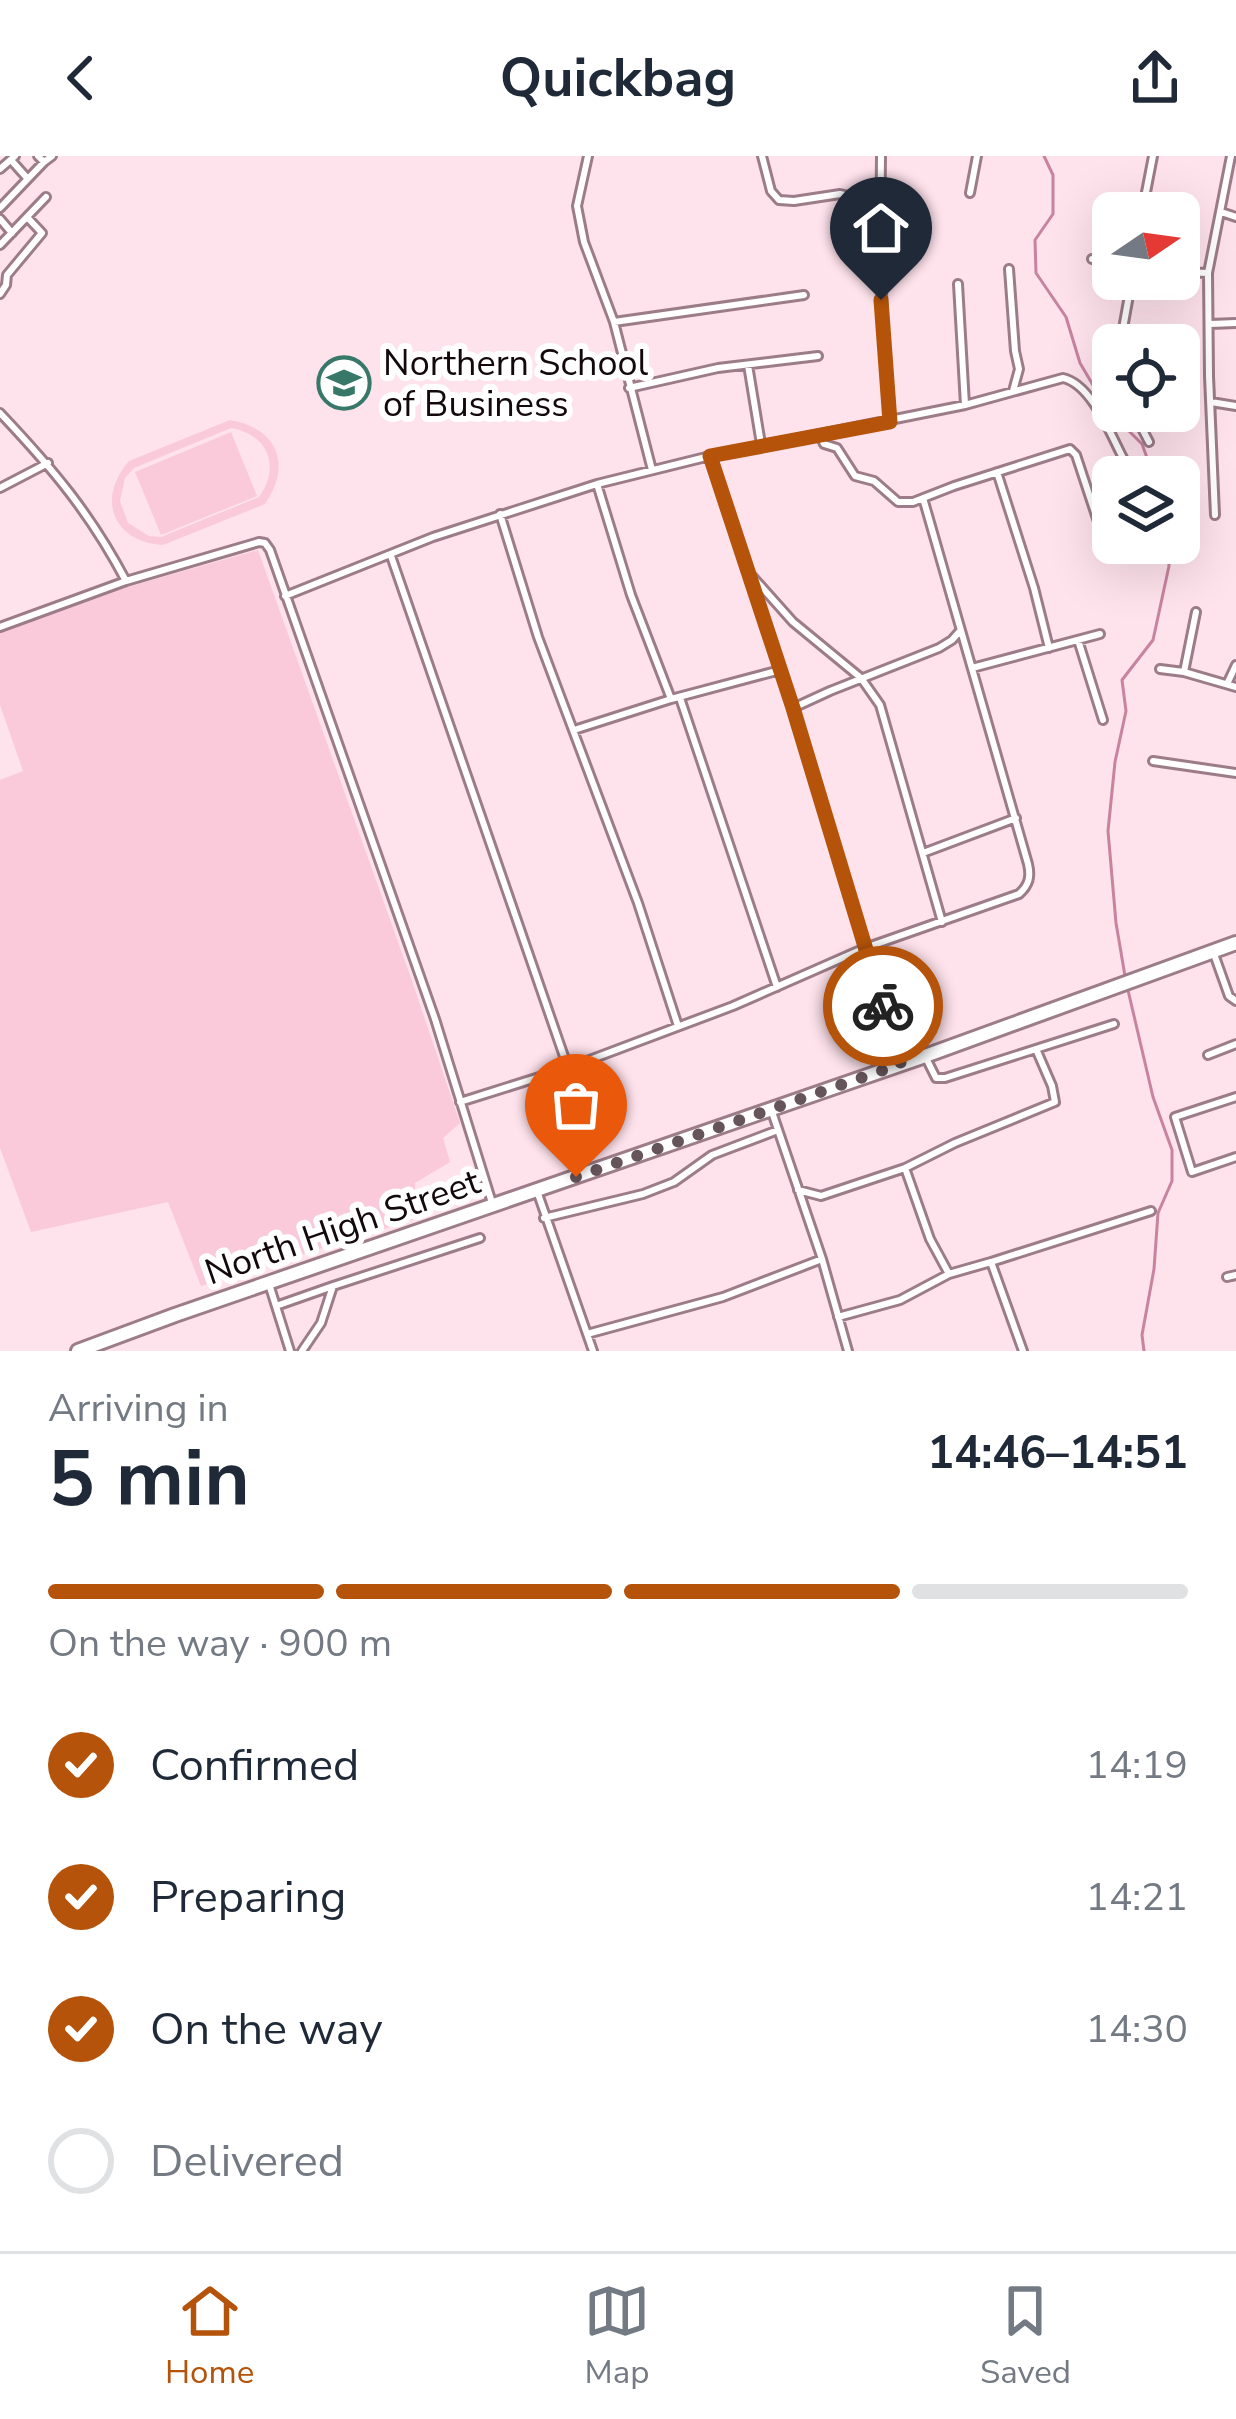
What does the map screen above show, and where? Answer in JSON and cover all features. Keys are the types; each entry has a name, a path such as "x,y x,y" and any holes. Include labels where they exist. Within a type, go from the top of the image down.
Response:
{"highway":[{"name":"North High Street","path":"78,1351 1236,943"}],"street":[{"path":"0,208 41,159 52,156"},
{"path":"588,156 577,206 584,242 614,322 652,470"},
{"path":"762,156 779,200 840,194 880,203"},
{"path":"881,156 880,267 890,422"},
{"path":"970,193 976,156"},
{"path":"1146,192 1153,156"},
{"path":"1215,515 1208,273 1231,156"},
{"path":"0,169 13,158 27,178"},
{"path":"0,245 46,197"},
{"path":"1221,212 1236,217"},
{"path":"0,294 7,275 42,233 27,217"},
{"path":"0,220 12,233"},
{"path":"1009,269 1019,369 1013,392"},
{"path":"1200,273 1208,273"},
{"path":"958,284 965,405"},
{"path":"614,322 804,295"},
{"path":"1208,324 1236,323"},
{"path":"629,388 671,377 818,356"},
{"path":"748,364 762,446"},
{"path":"285,596 433,537 597,484 710,456 965,405 1063,378 1082,388 1122,456"},
{"path":"1210,402 1236,406"},
{"path":"0,413 72,492 125,581"},
{"path":"1144,432 1149,442"},
{"path":"820,436 824,444 837,448 855,476 874,481 898,502 913,502 1070,449 1092,501"},
{"path":"710,456 793,708 901,1064"},
{"path":"0,488 48,464"},
{"path":"997,472 1049,647"},
{"path":"597,484 631,595 675,698 777,987"},
{"path":"460,1102 568,1068 865,948 1018,894 1027,886 1030,875 1016,818 923,498"},
{"path":"500,514 538,637 638,902 678,1026"},
{"path":"0,627 125,581 265,543 435,1019 493,1206"},
{"path":"391,556 568,1068"},
{"path":"748,572 793,622 861,678 880,705 942,922"},
{"path":"1184,672 1196,612"},
{"path":"793,708 939,648 960,631"},
{"path":"972,668 1100,634"},
{"path":"1078,640 1103,720"},
{"path":"1160,669 1232,686 1236,665"},
{"path":"574,730 780,670"},
{"path":"1153,761 1236,773"},
{"path":"923,853 1016,818"},
{"path":"1214,951 1229,996 1236,1001"},
{"path":"926,1056 936,1078 945,1078 1114,1024"},
{"path":"1208,1055 1236,1044"},
{"path":"799,1190 821,1196 905,1168 1055,1102 1036,1049"},
{"path":"1236,1097 1175,1117 1192,1172 1236,1157"},
{"path":"771,1108 848,1351"},
{"path":"544,1218 644,1194 674,1182 712,1155 778,1130"},
{"path":"905,1168 930,1239 949,1274"},
{"path":"537,1191 593,1351"},
{"path":"838,1317 901,1300 949,1274 1151,1211"},
{"path":"276,1306 480,1238"},
{"path":"587,1334 722,1297 822,1259"},
{"path":"991,1262 1023,1351"},
{"path":"269,1283 290,1351"},
{"path":"302,1351 326,1323 333,1286"}],"shaded area":[{"path":"230,420 260,431 269,440 276,450 278,476 265,504 163,545 132,536 115,516 113,490 129,461","holes":["231,428 244,431 262,445 270,464 259,497 161,537 149,536 128,523 120,501 125,478 134,468"]},
{"path":"231,432 257,496 161,535 135,472"},
{"path":"258,550 460,1123 443,1138 450,1162 415,1183 415,1219 201,1286 168,1202 31,1232 0,1148 0,780 23,771 0,705 0,629 39,612"}],"waterway":[{"path":"1044,156 1053,175 1053,214 1035,240 1036,273 1066,317 1080,363 1107,409 1142,444 1146,456"},
{"path":"1125,976 1108,831 1126,711 1122,680 1153,640 1169,564"},
{"path":"1127,986 1153,1097 1172,1150 1172,1181 1158,1213 1142,1335 1144,1351"}],"way so far":[{"path":"576,1177 901,1064 883,1006"}],"place":[{"name":"Northern School of Business","path":"344,383"}],"route":[{"path":"881,300 890,422 710,456 883,1006"}]}
